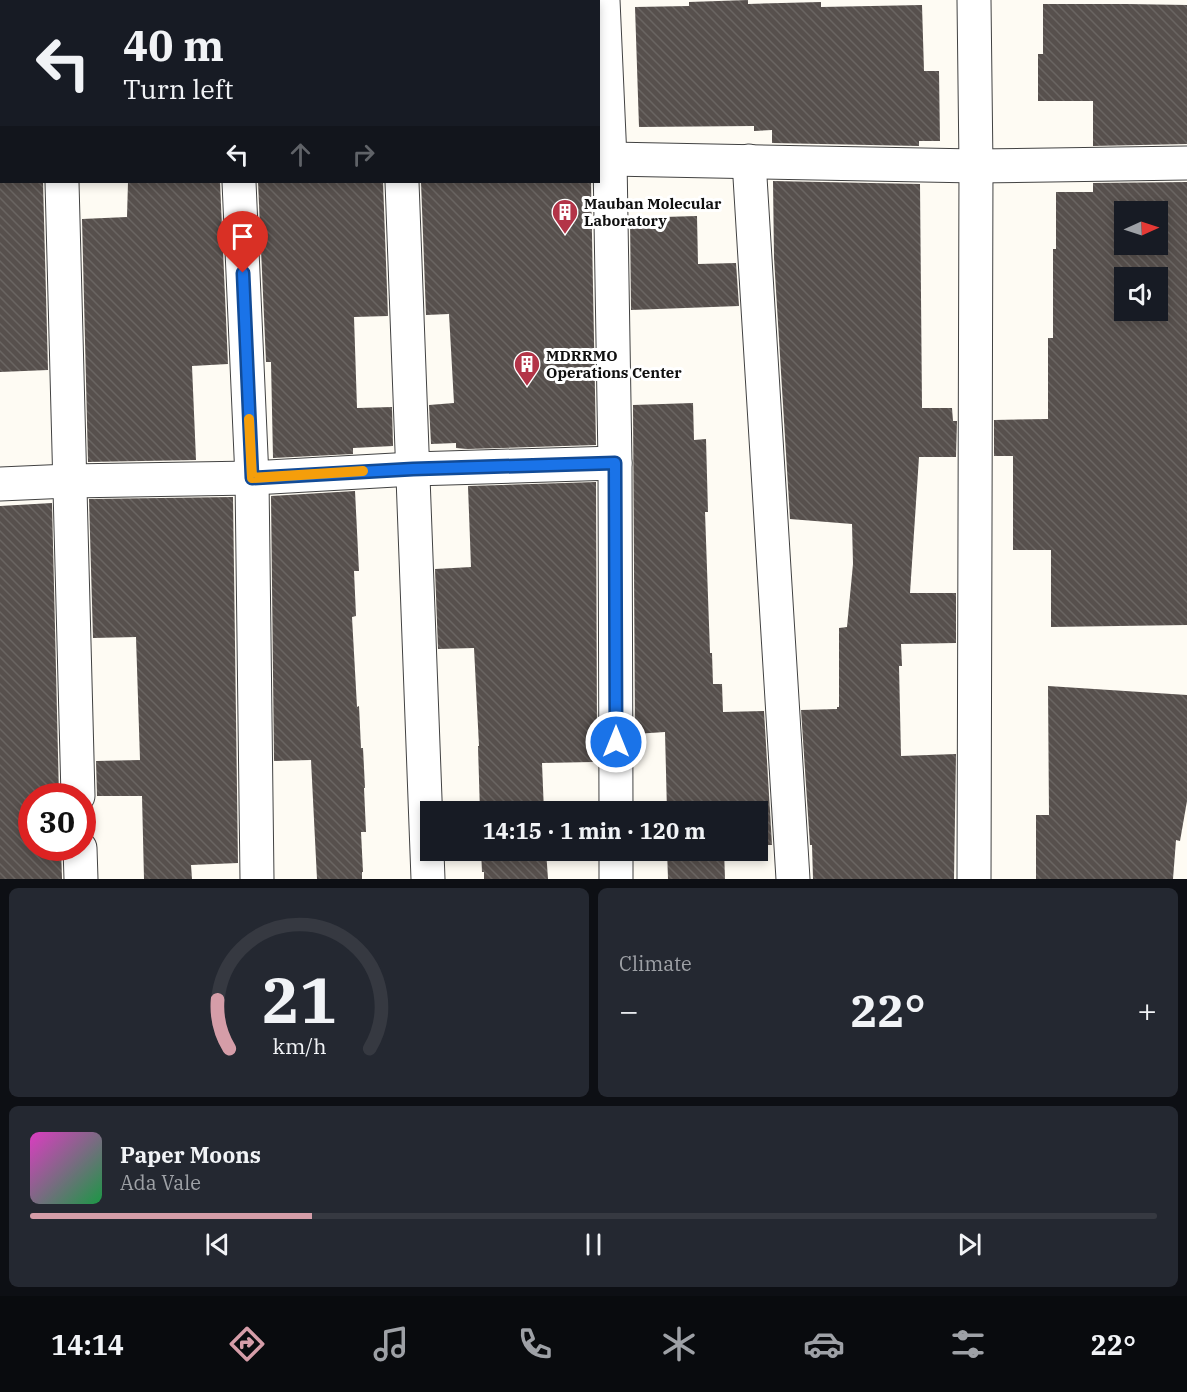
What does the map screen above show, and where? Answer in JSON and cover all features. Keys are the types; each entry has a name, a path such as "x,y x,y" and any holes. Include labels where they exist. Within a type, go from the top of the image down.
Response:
{"street":[{"path":"603,0 610,159 615,463 616,801"},
{"path":"974,0 976,166 974,879"},
{"path":"610,159 976,166 1187,162"},
{"path":"749,162 793,879"},
{"path":"62,183 78,783"},
{"path":"239,183 252,478 257,879"},
{"path":"402,183 428,879"},
{"path":"0,484 252,478 413,469 615,463"},
{"path":"80,861 81,879"},
{"path":"616,861 616,879"}],"building":[{"path":"748,0 748,4 821,2 821,7 922,5 924,71 939,71 940,141 919,141 919,146 772,143 772,130 754,131 754,126 639,127 635,7 689,6 689,2"},
{"path":"1043,4 1187,5 1187,144 1093,146 1093,101 1038,101 1038,54 1043,54"},
{"path":"773,181 920,184 922,408 952,408 953,421 957,421 956,457 919,457 910,593 956,593 956,643 901,644 902,666 899,666 901,756 956,754 954,879 813,879 801,710 837,709 839,707 839,628 847,627 853,564 852,524 790,519 774,258"},
{"path":"1187,182 1187,625 1051,627 1051,550 1013,550 1013,456 994,456 994,420 1048,419 1048,338 1053,338 1053,249 1056,249 1056,192 1093,192 1093,183"},
{"path":"0,183 43,183 48,370 0,372"},
{"path":"128,183 220,183 228,364 192,366 196,460 88,462 82,219 127,217"},
{"path":"258,183 383,183 388,316 354,317 357,408 392,407 393,446 353,448 353,454 273,458 271,362 266,362"},
{"path":"421,183 591,183 596,445 467,449 456,448 456,443 431,444 429,405 454,403 449,314 426,315"},
{"path":"697,216 698,264 736,263 739,306 631,310 630,218"},
{"path":"693,403 694,440 706,439 708,512 705,512 713,684 722,684 723,712 764,711 772,845 768,845 768,801 667,801 665,732 635,734 633,405"},
{"path":"596,482 597,736 592,736 593,762 542,763 544,801 480,801 474,648 438,649 435,569 471,567 468,486"},
{"path":"355,491 359,571 354,571 356,616 352,617 357,707 359,706 365,788 366,832 361,832 363,872 362,879 317,879 311,760 274,761 271,496"},
{"path":"233,497 238,863 191,865 192,879 144,879 142,796 97,796 96,761 140,760 136,637 93,638 89,499"},
{"path":"52,503 59,783 18,783 18,861 61,861 62,879 0,879 0,506"},
{"path":"1048,686 1187,695 1187,801 1180,841 1176,840 1173,879 1036,879 1036,815 1049,815"},
{"path":"482,861 547,861 548,879 484,879 484,872 482,872"},
{"path":"667,861 724,861 725,879 668,879"}],"slow traffic":[{"path":"249,419 252,478 363,471"}],"place":[{"name":"Mauban Molecular Laboratory","path":"565,235"},
{"name":"MDRRMO Operations Center","path":"527,387"}],"route":[{"path":"243,273 252,478 413,469 615,463 616,742"}]}
